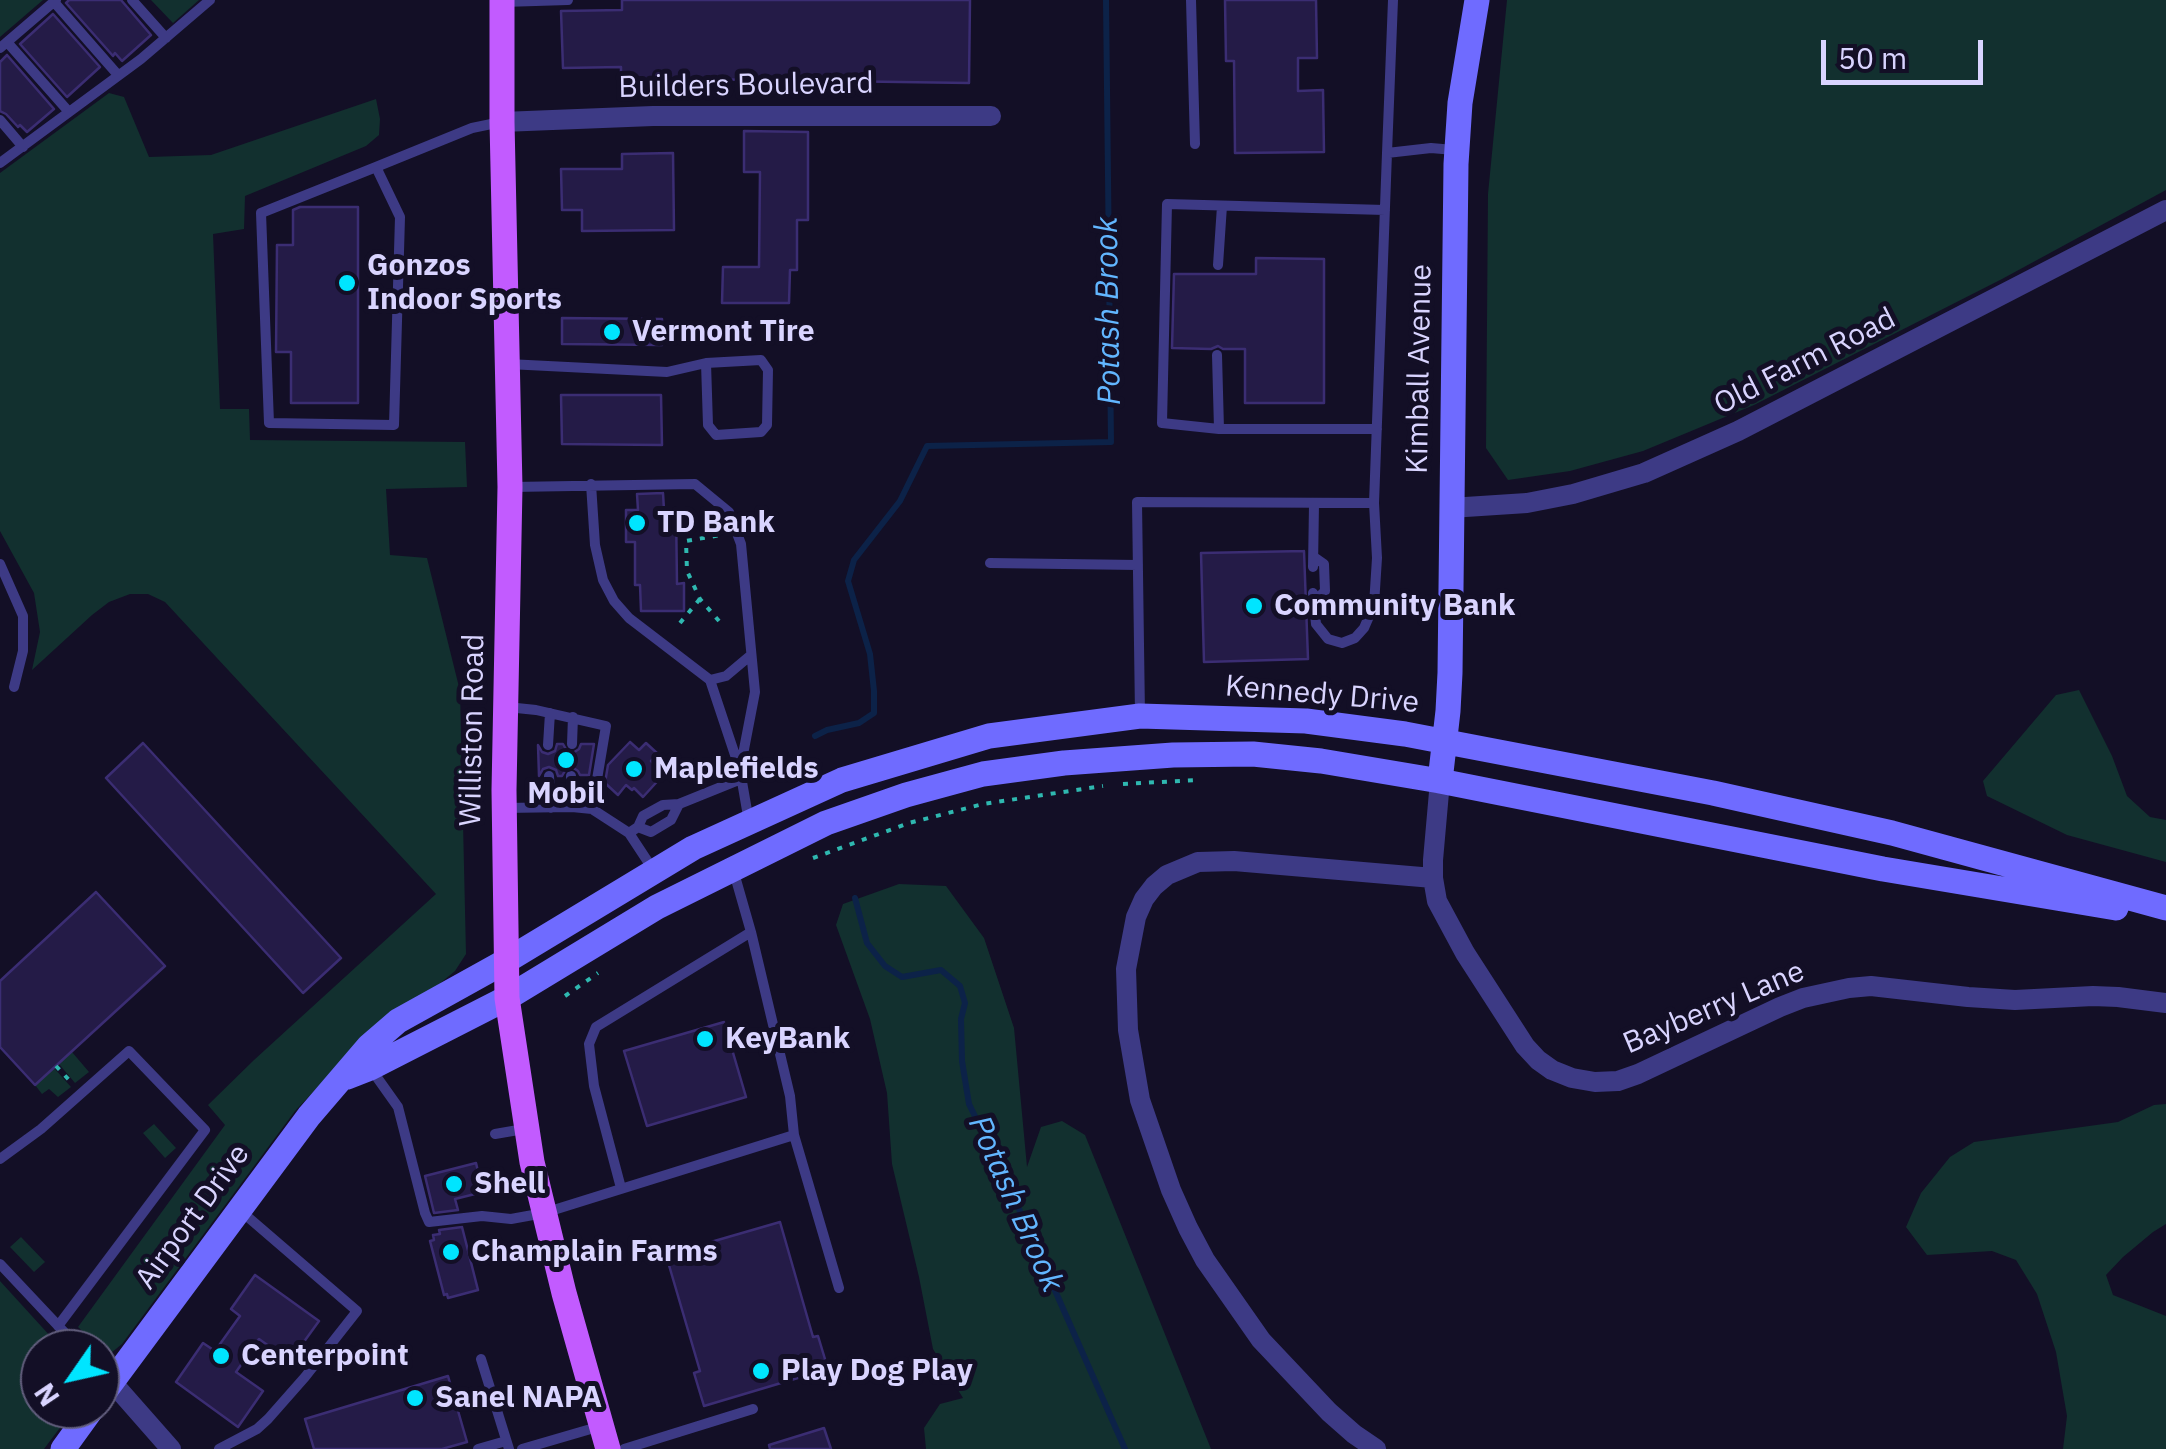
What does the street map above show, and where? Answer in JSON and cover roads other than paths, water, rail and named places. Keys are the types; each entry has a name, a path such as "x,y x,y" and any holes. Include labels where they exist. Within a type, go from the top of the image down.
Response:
{"main road":[{"name":"Kimball Avenue","path":"1440,781 1450,673 1457,150 1462,89 1477,0"},
{"name":"Williston Road","path":"502,1 510,487 504,808 507,998 526,1128 544,1212 605,1437"},
{"name":"Kennedy Drive","path":"506,961 694,848 842,780 989,736 1140,716 1306,720 1445,740 1892,833 2166,908"},
{"path":"507,998 657,907 826,823 866,808 983,774 1173,755 1252,754 1321,761 1883,868 2166,917"},
{"path":"733,868 749,823"},
{"name":"Airport Drive","path":"120,1363 309,1116 368,1046 398,1020 506,961"},
{"name":"Airport Drive","path":"342,1078 370,1068 507,998"}],"street":[{"name":"Builders Boulevard","path":"502,122 653,116 992,116"},
{"name":"Old Farm Road","path":"1450,508 1527,503 1644,473 1738,431 2166,210"},
{"name":"Bayberry Lane","path":"1440,781 1433,878 1437,901 1455,937 1525,1046 1552,1070 1584,1080 1618,1081 1780,1007 1849,988 1871,986 1968,998 2093,996 2166,1003"},
{"path":"1376,1449 1329,1412 1261,1340 1188,1228 1140,1100 1128,1030 1126,970 1136,917 1144,899 1167,875 1198,862 1234,860 1433,878"},
{"path":"120,1400 171,1449"}],"lane":[{"path":"132,0 166,38"},
{"path":"0,163 118,76 210,0"},
{"path":"502,1 568,0"},
{"path":"1190,0 1194,144"},
{"path":"1314,504 1313,562 1324,564 1325,591 1313,597 1316,624 1328,639 1342,642 1355,638 1364,628 1374,605 1374,503 1393,0"},
{"path":"69,112 4,45 56,1 118,76"},
{"path":"0,120 23,146"},
{"path":"376,166 400,217 394,425 269,423 261,213 376,166 472,128 502,122"},
{"path":"1386,154 1431,148 1457,150"},
{"path":"1377,429 1220,428 1162,423 1168,204 1385,210"},
{"path":"1218,265 1222,206"},
{"path":"1216,355 1220,428"},
{"path":"507,364 667,372 706,363 761,360 768,370 768,425 761,432 716,434 708,425 706,363"},
{"path":"591,484 602,580 629,618 710,680 740,774 749,823"},
{"path":"510,487 695,484 729,512 741,544 755,692 740,774"},
{"path":"1140,716 1137,502 1374,503"},
{"path":"990,563 1138,565"},
{"path":"0,564 23,616 23,652 14,687"},
{"path":"710,680 726,676 752,655"},
{"path":"506,707 606,726 592,810"},
{"path":"548,744 550,713"},
{"path":"572,744 573,717"},
{"path":"633,830 642,816 663,804 679,804 740,774"},
{"path":"550,776 551,808"},
{"path":"571,776 572,806"},
{"path":"504,808 572,806 592,810 633,830 651,832 671,820 679,804"},
{"path":"633,830 655,872"},
{"path":"733,868 790,1096 794,1134 839,1288"},
{"path":"621,1188 594,1086 589,1044 596,1027 752,932"},
{"path":"0,1159 129,1050 205,1130 58,1326"},
{"path":"370,1068 398,1107 430,1222 482,1216 511,1218 544,1212 794,1134"},
{"path":"495,1134 526,1128"},
{"path":"219,1449 257,1429 268,1418 306,1377 356,1311 239,1210"},
{"path":"0,1264 61,1329"},
{"path":"478,1449 508,1445 480,1358"},
{"path":"624,1449 752,1409"},
{"path":"522,1449 605,1437"}],"waterway":[{"name":"Potash Brook","path":"815,736 859,723 874,713 870,654 848,581 854,560 900,501 927,446 1111,442 1106,0"},
{"name":"Potash Brook","path":"855,898 867,943 885,966 902,977 941,970 960,986 965,1003 961,1019 962,1061 969,1104 1125,1449"}],"place":[{"name":"Gonzos Indoor Sports","path":"347,283"},
{"name":"Vermont Tire","path":"612,332"},
{"name":"TD Bank","path":"637,523"},
{"name":"Community Bank","path":"1254,606"},
{"name":"Mobil","path":"566,760"},
{"name":"Maplefields","path":"634,769"},
{"name":"KeyBank","path":"705,1039"},
{"name":"Shell","path":"454,1184"},
{"name":"Champlain Farms","path":"451,1252"},
{"name":"Centerpoint","path":"221,1356"},
{"name":"Play Dog Play","path":"761,1371"},
{"name":"Sanel NAPA","path":"415,1398"}]}
